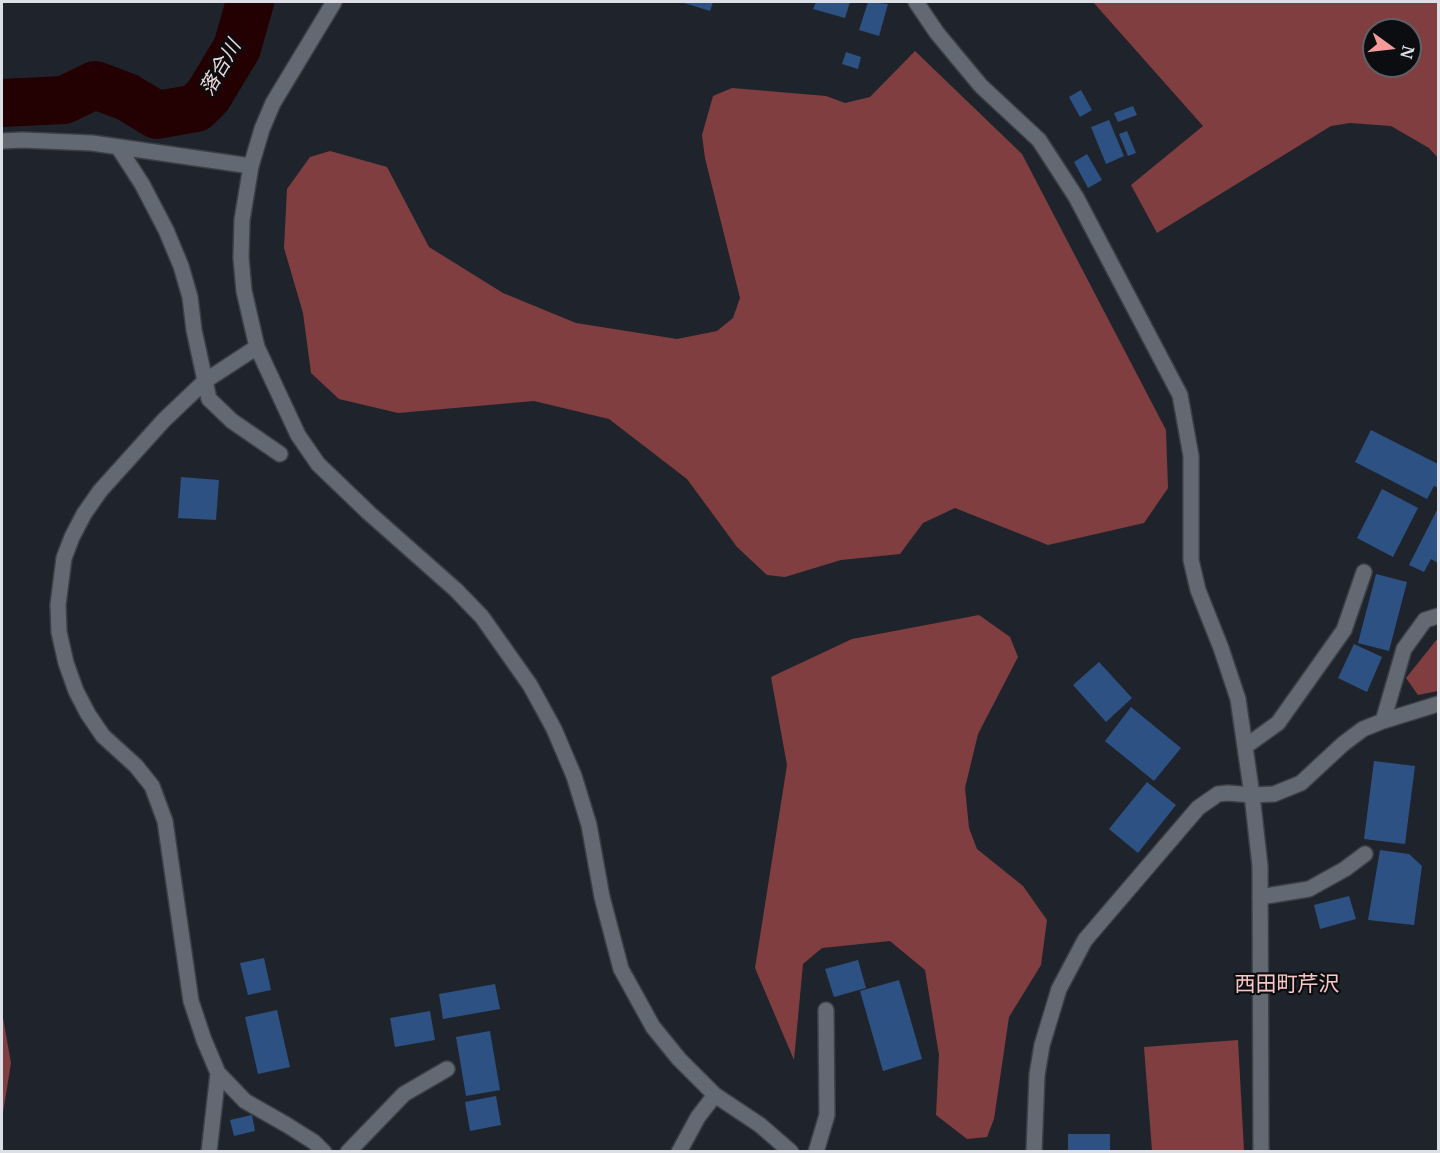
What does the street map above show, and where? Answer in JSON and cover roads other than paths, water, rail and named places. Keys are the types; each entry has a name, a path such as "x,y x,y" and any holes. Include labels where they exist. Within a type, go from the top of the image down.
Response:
{"street":[{"path":"334,2 273,103 262,129 251,166 242,220 241,258 244,291 257,346 298,435 318,464 456,590 482,617 530,685 554,729 574,776 589,825 604,907 621,969 653,1027 679,1059 715,1095 760,1125 792,1152"},
{"path":"916,2 937,33 981,86 1039,140 1076,197 1180,395 1191,456 1191,560 1198,590 1238,699 1260,866 1261,1152"},
{"path":"2,141 92,143 251,166"},
{"path":"118,147 142,184 166,230 181,266 190,297 194,330 209,399 231,421 280,454"},
{"path":"257,346 205,381 137,448 99,491 84,514 64,558 59,632 66,663 76,691 88,714 103,736 136,766 152,786 165,821 191,1000 218,1073 245,1101 314,1142 324,1152"},
{"path":"1246,746 1278,723 1344,630 1364,572"},
{"path":"1383,721 1404,649 1425,620 1438,616"},
{"path":"1034,1152 1037,1076 1046,1028 1059,989 1085,940 1198,808 1218,794 1274,794 1301,783 1343,744 1363,729 1438,704"},
{"path":"1260,897 1309,889 1345,869 1365,854"},
{"path":"816,1152 827,1115 826,1010"},
{"path":"348,1152 404,1094 447,1069"},
{"path":"209,1152 218,1073"},
{"path":"679,1152 698,1117 715,1095"}],"waterway":[{"name":"落合川","path":"2,103 64,100 95,85 127,97 157,115 196,108 208,96 237,48 250,2"}],"district":[{"name":"西田町芹沢","path":"1287,985"}]}
